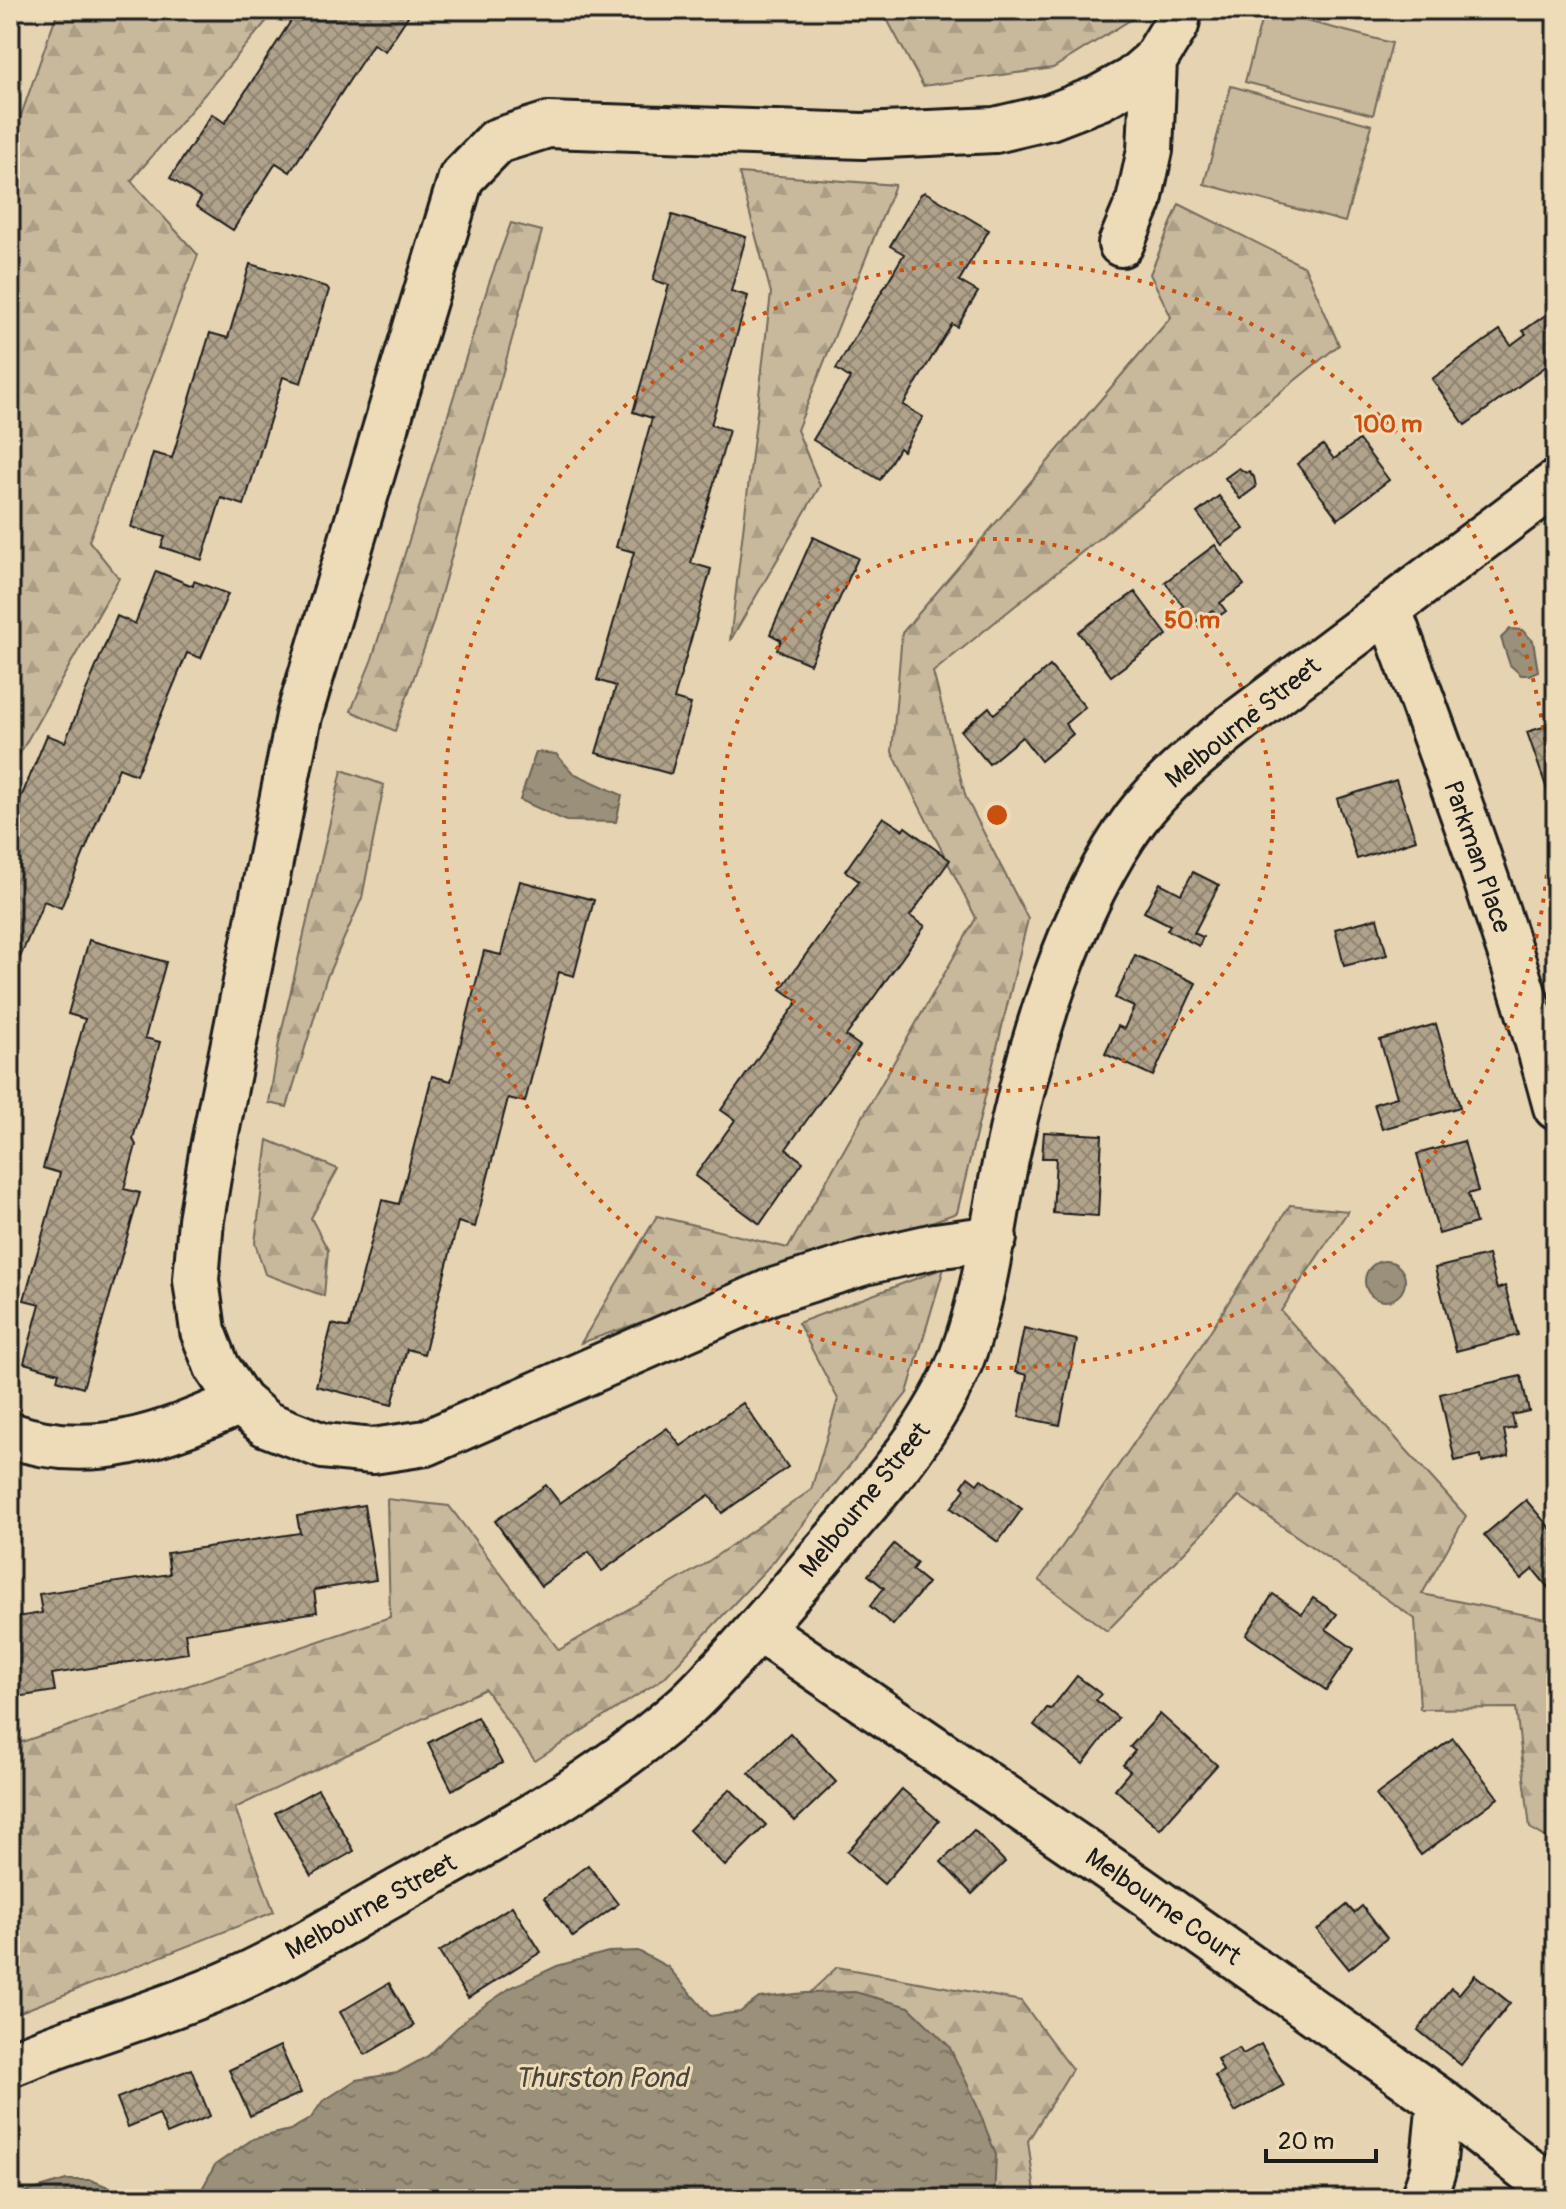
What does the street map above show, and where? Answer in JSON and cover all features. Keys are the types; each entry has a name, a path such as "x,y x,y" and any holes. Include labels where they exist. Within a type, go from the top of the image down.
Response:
{"street":[{"path":"994,1238 935,1246 865,1262 770,1292 426,1443 373,1451 323,1446 266,1424 240,1402 217,1367 203,1331 196,1280 201,1220 212,1153 299,716 461,178 497,141 548,125 863,136 995,130 1050,117 1099,98 1132,80 1154,61 1176,25 1179,10"},
{"path":"1121,244 1139,201 1150,150 1154,61"},
{"name":"Melbourne Street","path":"10,2064 174,2006 233,1981 480,1846 612,1766 685,1707 759,1629 909,1453 940,1405 962,1356 994,1238 1019,1102 1047,1003 1083,912 1117,846 1156,793 1188,762 1556,483"},
{"name":"Parkman Place","path":"1389,610 1536,1032 1556,1107"},
{"path":"10,1435 63,1445 103,1447 176,1430 240,1402"},
{"name":"Melbourne Court","path":"759,1629 1138,1888 1440,2101 1543,2182 1556,2198"},
{"path":"1423,2199 1433,2170 1440,2101"}],"green space":[{"path":"58,10 276,10 131,181 198,255 89,541 119,578 10,771 10,147"},
{"path":"882,10 1123,10 1135,17 1053,68 923,86"},
{"path":"1264,10 1392,43 1373,115 1245,82"},
{"path":"1231,86 1372,125 1345,222 1204,184"},
{"path":"739,173 895,185 797,430 820,486 730,641 771,293"},
{"path":"1179,204 1305,267 1339,345 933,672 966,798 1028,919 957,1213 581,1343 657,1216 788,1248 976,918 892,752 902,633 1171,317 1150,274"},
{"path":"511,223 542,231 433,623 395,731 351,711 372,659 489,283"},
{"path":"342,770 384,785 362,898 326,979 287,1107 269,1103 279,1042"},
{"path":"268,1140 338,1169 311,1218 328,1250 324,1296 265,1274 255,1243"},
{"path":"1290,1205 1348,1211 1281,1311 1466,1516 1422,1594 1556,1621 1556,1843 1530,1828 1516,1708 1420,1709 1415,1619 1239,1496 1107,1631 1039,1580 1199,1349"},
{"path":"944,1268 907,1393 774,1561 664,1678 535,1761 485,1689 235,1808 274,1912 10,2016 10,1746 390,1617 387,1499 449,1506 559,1650 703,1565 811,1490 838,1399 798,1323"},
{"path":"837,1967 1021,2001 1072,2069 1028,2141 1036,2199 847,2199 758,2042"}],"water":[{"path":"1510,629 1522,630 1533,641 1538,671 1521,675 1510,665 1501,638"},
{"path":"536,752 556,754 573,773 622,795 616,822 566,821 520,800"},
{"path":"1385,1261 1399,1267 1405,1281 1399,1295 1385,1301 1371,1295 1365,1281 1371,1267"},
{"name":"Thurston Pond","path":"638,1951 668,1967 710,2016 740,2012 759,1998 805,1993 855,1992 909,2007 949,2046 974,2098 996,2155 994,2199 200,2199 215,2165 253,2139 290,2130 311,2118 322,2102 356,2080 397,2073 428,2056 468,2017 510,1988 557,1966 608,1952"},
{"path":"66,2180 91,2180 138,2199 10,2199 10,2193 20,2194"}],"building":[{"path":"298,10 412,10 385,51 373,44 290,172 276,163 233,230 196,206 201,198 170,178 212,114 225,123"},
{"path":"925,192 989,230 959,281 978,292 957,327 952,324 903,405 923,417 903,451 899,448 880,480 813,440 850,378 836,369 904,254 890,246"},
{"path":"672,215 746,237 731,291 748,296 711,425 729,430 691,563 711,569 674,699 691,704 671,774 596,753 616,686 597,680 634,552 616,547 652,418 633,412 669,285 653,280"},
{"path":"250,264 329,290 301,383 283,377 244,505 221,498 202,560 161,547 165,537 131,527 153,453 172,458 210,333 228,338"},
{"path":"1547,314 1556,326 1556,359 1465,425 1432,379 1500,330 1511,345 1526,334 1523,331"},
{"path":"1359,440 1389,480 1338,519 1297,464 1323,445 1334,459"},
{"path":"1239,468 1246,473 1249,471 1256,487 1240,499 1225,478"},
{"path":"1219,496 1244,529 1222,545 1197,513"},
{"path":"813,537 858,558 810,664 777,650 781,640 770,634"},
{"path":"1215,545 1244,585 1220,603 1226,611 1218,617 1212,610 1195,622 1165,582"},
{"path":"156,571 193,586 194,581 228,594 201,658 187,653 136,775 119,768 61,908 44,901 16,967 10,964 10,824 47,735 65,742 117,616 135,624"},
{"path":"1135,592 1167,635 1111,676 1078,632"},
{"path":"1050,666 1085,707 1065,724 1073,734 1041,761 1022,737 989,764 961,731 989,707 994,714"},
{"path":"1556,723 1556,797 1550,798 1527,732"},
{"path":"1396,780 1416,840 1357,859 1337,799"},
{"path":"883,817 903,830 905,827 950,860 910,916 925,926 846,1036 860,1046 786,1149 803,1162 760,1224 695,1176 735,1120 721,1110 798,1001 781,989 859,881 845,871"},
{"path":"1193,872 1219,885 1194,933 1203,937 1199,946 1167,930 1170,925 1144,912 1160,883 1181,894"},
{"path":"520,881 594,900 574,976 559,972 525,1102 508,1098 475,1227 458,1222 424,1354 407,1349 392,1405 316,1386 332,1324 349,1328 382,1200 399,1204 432,1076 451,1081 484,951 501,955"},
{"path":"1377,918 1387,955 1344,966 1335,929"},
{"path":"89,940 166,962 145,1038 160,1042 133,1139 136,1145 124,1189 140,1193 83,1388 57,1380 59,1373 24,1363 40,1304 24,1300 60,1173 43,1168 85,1019 68,1014"},
{"path":"1135,955 1196,983 1153,1076 1105,1054 1118,1026 1124,1029 1134,1007 1115,998"},
{"path":"1436,1024 1460,1107 1382,1129 1374,1104 1397,1097 1380,1040"},
{"path":"1044,1132 1102,1135 1098,1216 1053,1213 1056,1158 1042,1158"},
{"path":"1464,1141 1478,1191 1468,1194 1476,1223 1439,1234 1417,1154"},
{"path":"1488,1255 1497,1289 1505,1286 1518,1335 1456,1351 1435,1268"},
{"path":"1024,1328 1077,1340 1060,1425 1019,1417 1027,1375 1015,1372"},
{"path":"1521,1376 1529,1411 1512,1415 1515,1428 1504,1430 1509,1456 1482,1462 1481,1455 1455,1461 1440,1394"},
{"path":"743,1403 788,1467 722,1513 709,1495 602,1571 589,1552 541,1586 495,1521 546,1485 560,1503 667,1428 681,1446"},
{"path":"968,1477 977,1484 981,1479 1022,1509 998,1542 951,1508 965,1489 962,1486"},
{"path":"1526,1500 1556,1535 1556,1587 1551,1591 1533,1569 1521,1579 1484,1535"},
{"path":"364,1505 376,1580 314,1590 317,1612 185,1633 188,1653 52,1674 55,1691 10,1698 10,1618 42,1613 39,1594 170,1574 167,1553 300,1533 297,1516"},
{"path":"894,1544 917,1563 912,1570 928,1583 893,1625 870,1606 884,1588 868,1575"},
{"path":"1273,1594 1302,1614 1313,1598 1337,1614 1326,1629 1354,1649 1326,1690 1246,1635"},
{"path":"1077,1676 1101,1694 1096,1700 1118,1718 1083,1764 1034,1725"},
{"path":"1160,1714 1217,1765 1160,1829 1115,1789 1130,1771 1123,1765 1135,1751 1130,1747"},
{"path":"477,1717 502,1763 452,1790 428,1743"},
{"path":"790,1733 836,1782 795,1821 749,1773"},
{"path":"1453,1738 1498,1798 1421,1855 1376,1795"},
{"path":"318,1789 354,1851 311,1876 275,1813"},
{"path":"730,1789 766,1825 725,1866 689,1830"},
{"path":"902,1789 939,1821 884,1884 847,1852"},
{"path":"974,1830 1005,1862 972,1894 941,1862"},
{"path":"588,1865 618,1904 573,1937 544,1898"},
{"path":"1347,1905 1354,1913 1362,1906 1387,1938 1349,1969 1317,1930"},
{"path":"512,1906 541,1952 468,1998 439,1952"},
{"path":"1475,1975 1510,2003 1461,2065 1418,2030 1451,1988 1459,1994"},
{"path":"389,1983 414,2026 365,2055 340,2012"},
{"path":"1261,2044 1284,2085 1235,2112 1215,2076 1223,2071 1217,2059 1239,2048 1243,2054"},
{"path":"280,2046 301,2093 250,2116 229,2070"},
{"path":"191,2069 210,2116 167,2134 159,2114 128,2127 117,2098"}]}
